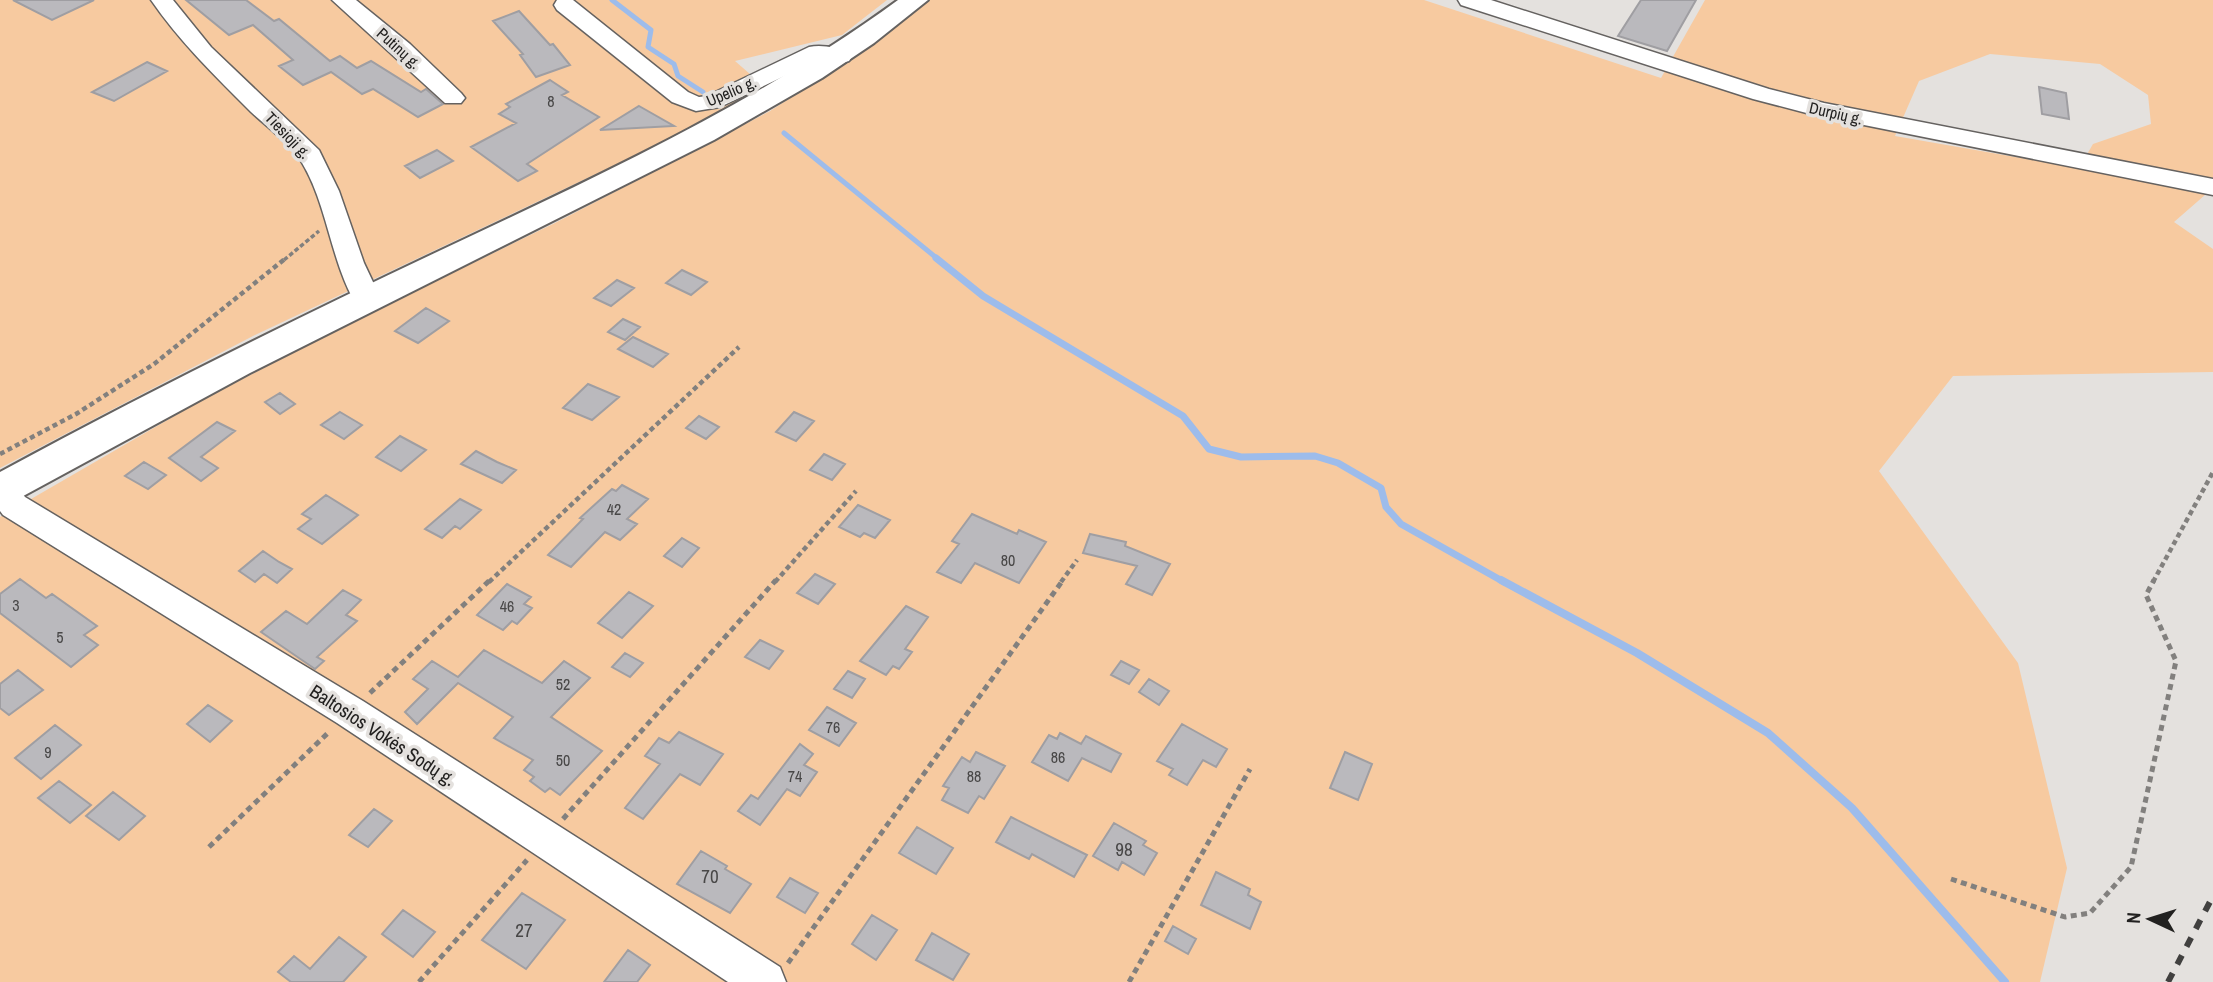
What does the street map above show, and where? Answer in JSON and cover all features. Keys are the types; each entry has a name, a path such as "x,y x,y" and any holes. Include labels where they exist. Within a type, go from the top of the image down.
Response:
{"main road":[{"path":"0,490 209,377 705,135 841,56 915,0"}],"street":[{"name":"Tiesioji g.","path":"162,0 203,52 310,155 322,176 344,253 367,299"},
{"name":"Putinų g.","path":"343,0 402,49 453,98"},
{"name":"Durpių g.","path":"1469,0 1761,94 1822,110 2213,187"},
{"name":"Upelio g.","path":"565,5 680,97 696,104 712,102 817,52 827,51 841,56"},
{"name":"Baltosios Vokės Sodų g.","path":"0,490 14,506 350,712 545,840 774,976"}],"path":[{"path":"0,454 76,414 154,363 251,283 336,218"},
{"path":"209,847 739,347"},
{"path":"1951,879 2065,917 2090,913 2131,867 2176,661 2146,595 2213,472"},
{"path":"419,982 856,491"},
{"path":"774,976 1077,560"},
{"path":"1129,982 1250,769"}],"shaded area":[{"path":"0,0 887,0 842,35 735,61 766,88 647,150 253,336 0,468"},
{"path":"929,0 1424,0 1661,78 1705,0 2213,0 2213,188 2174,222 2213,249 2213,372 1953,376 1879,471 2018,663 2067,868 2040,982 0,982 0,517 202,400 372,312 555,223 770,111 877,42","holes":["1990,54 2100,64 2148,95 2151,124 2093,144 2079,168 1895,136 1919,81"]}],"building":[{"path":"13,0 94,0 52,20"},
{"path":"186,0 246,0 274,21 279,19 330,61 340,56 357,68 371,61 421,92 426,89 443,104 418,117 373,89 362,94 331,72 303,85 279,66 293,60 253,25 229,35"},
{"path":"1641,0 1696,0 1667,51 1618,36"},
{"path":"519,11 570,65 536,77 520,55 523,54 493,21"},
{"path":"147,62 167,71 114,101 92,92"},
{"path":"550,80 568,92 562,95 599,117 527,164 537,171 518,181 471,147 516,123 499,114 510,107 506,104"},
{"path":"2039,87 2066,93 2069,119 2042,114"},
{"path":"639,106 674,126 600,130"},
{"path":"437,150 453,161 420,178 405,166"},
{"path":"682,270 707,282 691,295 666,283"},
{"path":"617,280 634,288 611,306 594,298"},
{"path":"426,308 449,321 418,343 395,331"},
{"path":"623,319 640,327 625,340 608,332"},
{"path":"633,337 668,354 653,367 618,349"},
{"path":"588,384 619,397 592,420 563,408"},
{"path":"280,393 295,404 280,414 265,402"},
{"path":"340,412 362,425 344,439 321,425"},
{"path":"794,412 814,421 796,441 776,432"},
{"path":"699,416 719,427 706,439 686,428"},
{"path":"217,422 235,431 201,457 218,468 201,481 169,458"},
{"path":"400,436 426,450 401,471 376,457"},
{"path":"476,451 516,470 502,483 461,464"},
{"path":"824,454 845,464 832,480 810,470"},
{"path":"144,462 166,475 148,489 125,476"},
{"path":"622,485 648,499 627,519 637,524 620,540 605,532 571,567 548,555 583,519 580,518 612,489 616,491"},
{"path":"326,495 358,515 322,544 298,529 311,519 302,514"},
{"path":"460,499 481,510 460,529 455,526 442,538 425,529"},
{"path":"858,505 890,520 875,538 864,533 860,537 839,527"},
{"path":"972,514 1017,534 1019,530 1046,542 1019,583 975,563 961,583 937,572 959,544 952,541"},
{"path":"1090,534 1126,542 1125,546 1170,564 1152,595 1126,584 1137,566 1083,553"},
{"path":"682,538 699,548 682,567 664,556"},
{"path":"263,551 292,569 277,583 264,574 255,582 239,571"},
{"path":"815,574 835,584 818,604 797,593"},
{"path":"20,579 46,598 52,594 97,626 84,635 98,645 71,667 0,613 0,594"},
{"path":"507,584 531,597 524,604 532,608 517,624 512,621 503,630 477,615"},
{"path":"343,590 361,600 346,615 357,621 317,657 324,661 315,669 261,632 286,611 307,624"},
{"path":"629,592 653,606 622,638 598,623"},
{"path":"906,606 928,617 905,649 912,652 899,669 893,666 886,675 860,661"},
{"path":"760,640 783,651 769,669 745,657"},
{"path":"484,650 542,683 564,661 590,678 551,717 602,751 560,795 550,788 545,792 530,781 534,777 524,770 533,760 494,738 513,717 458,683 417,724 405,712 428,689 413,679 432,661 458,677"},
{"path":"625,653 643,663 630,677 612,667"},
{"path":"1121,661 1139,670 1129,684 1111,675"},
{"path":"18,670 43,690 9,715 0,708 0,684"},
{"path":"848,671 865,679 852,698 834,689"},
{"path":"1149,679 1169,691 1159,705 1139,692"},
{"path":"208,705 232,721 210,742 187,724"},
{"path":"827,707 856,723 839,746 809,730"},
{"path":"1182,724 1227,749 1216,767 1203,760 1187,785 1169,775 1173,769 1157,761"},
{"path":"55,725 81,745 41,779 15,758"},
{"path":"679,732 723,754 700,785 680,774 643,819 625,808 660,764 645,756 659,738 669,743"},
{"path":"1060,733 1081,744 1086,736 1121,754 1111,772 1082,758 1068,781 1032,762 1049,735 1057,739"},
{"path":"800,744 813,754 804,765 817,772 800,796 787,789 760,825 738,811 751,795 758,799"},
{"path":"976,752 1005,766 984,799 979,796 968,813 942,800 949,788 943,786 962,757 970,762"},
{"path":"1345,752 1372,764 1358,800 1330,788"},
{"path":"59,781 91,805 70,823 38,798"},
{"path":"113,792 145,816 119,840 86,816"},
{"path":"374,809 392,821 368,847 349,835"},
{"path":"1011,817 1087,855 1074,877 1032,854 1029,859 996,842"},
{"path":"1114,823 1146,841 1143,845 1157,853 1144,875 1122,862 1118,870 1093,856"},
{"path":"917,827 953,848 936,874 899,853"},
{"path":"701,851 751,884 730,913 677,884"},
{"path":"1216,872 1250,889 1248,895 1261,902 1250,929 1201,905"},
{"path":"790,878 818,893 805,913 777,897"},
{"path":"522,893 565,920 526,969 482,940"},
{"path":"403,910 435,932 413,957 382,934"},
{"path":"872,915 897,930 876,960 852,944"},
{"path":"1173,926 1196,939 1188,954 1165,941"},
{"path":"932,933 969,954 953,980 916,960"},
{"path":"339,937 366,957 343,982 291,982 278,972 294,956 310,969"},
{"path":"628,950 650,965 637,982 604,982"}],"waterway":[{"path":"612,0 651,30 648,47 674,64 678,76 703,92"},
{"path":"784,133 939,260"},
{"path":"936,258 983,296 1183,416 1209,449 1241,457 1315,456 1338,463 1381,488 1386,507 1401,524 1504,582"},
{"path":"1501,580 1637,653 1768,733 1852,808 2005,982"}],"railway":[{"path":"2168,982 2213,896"}]}
